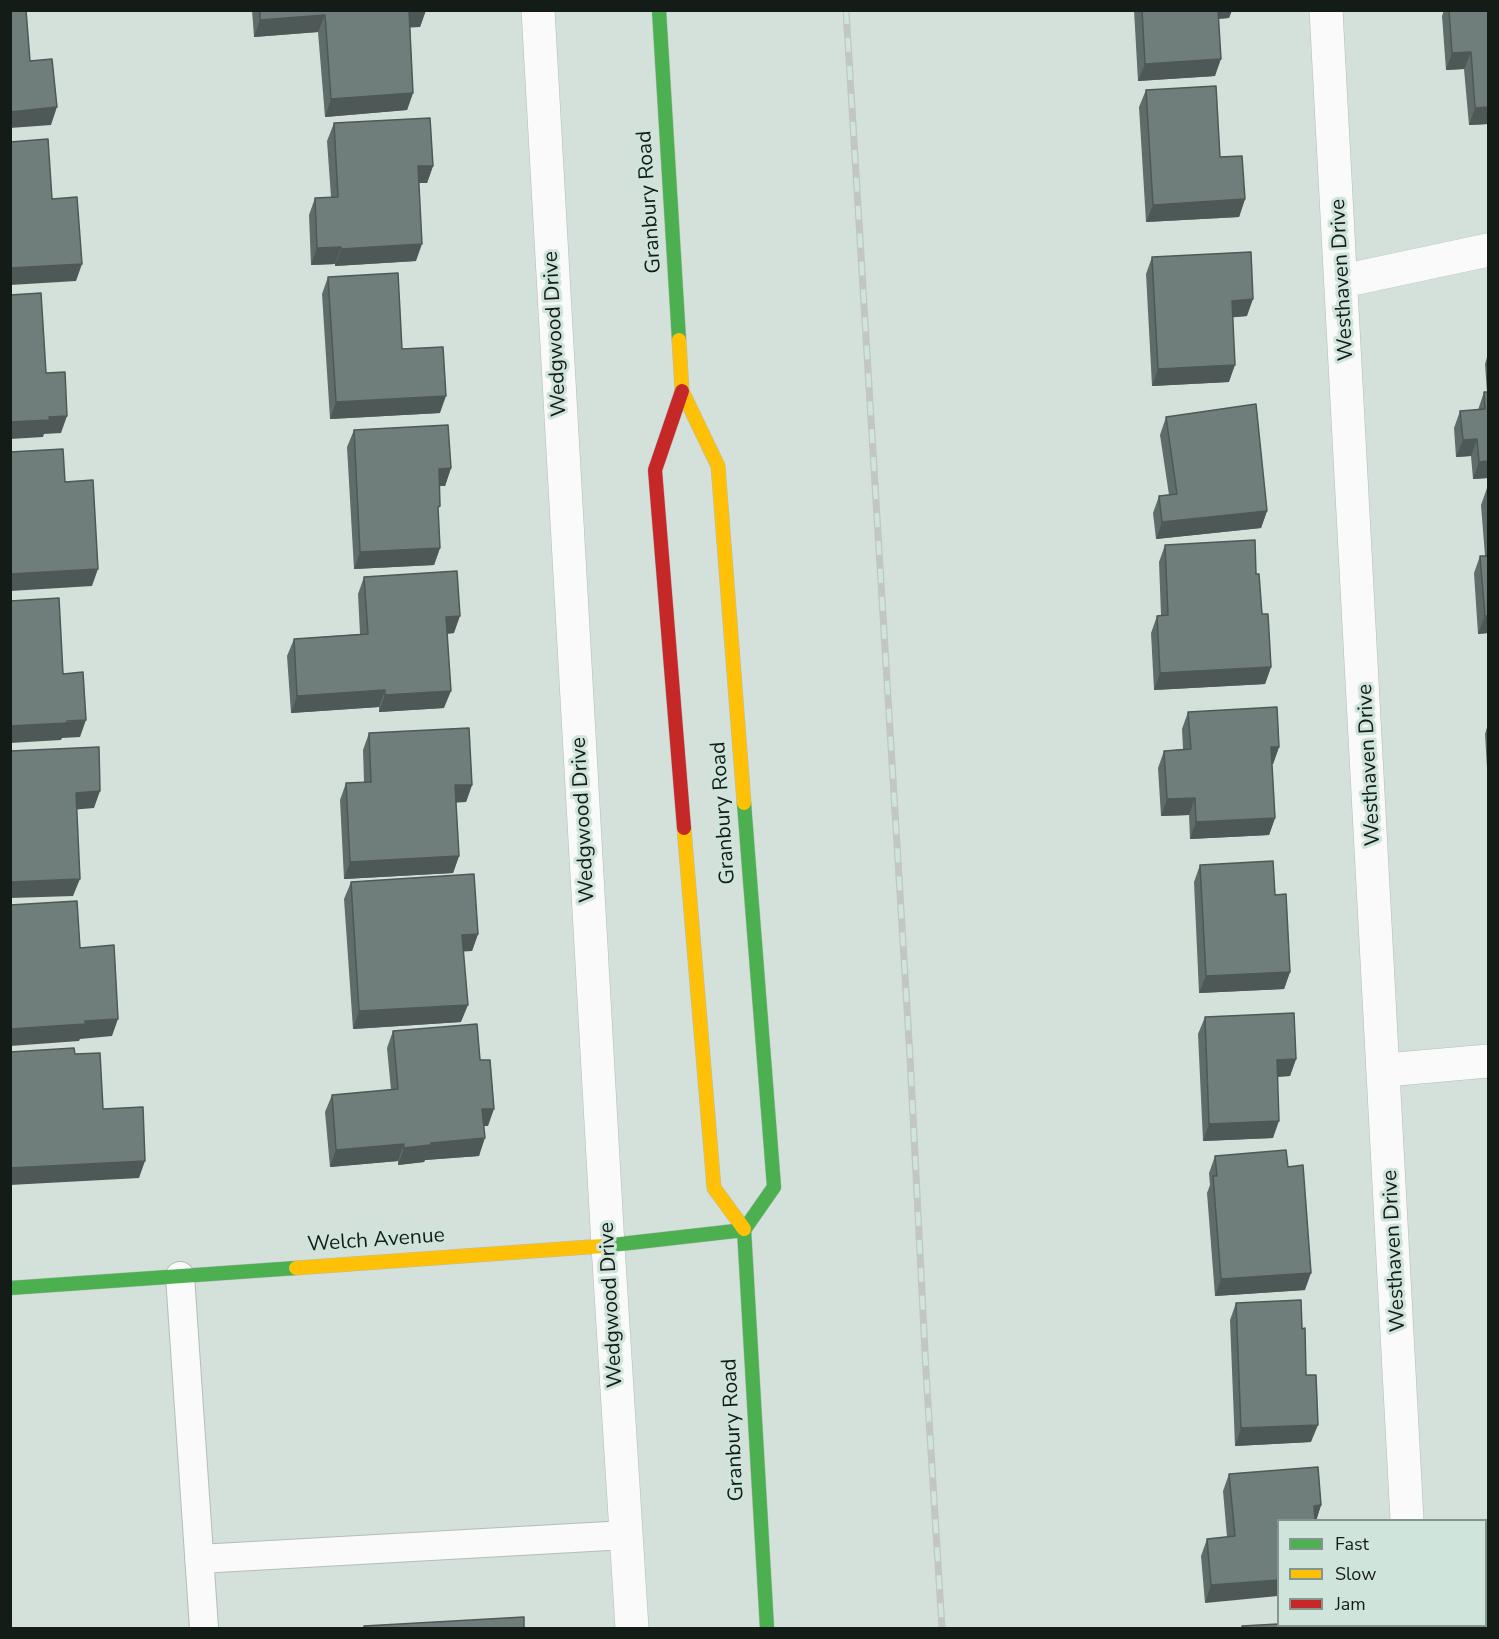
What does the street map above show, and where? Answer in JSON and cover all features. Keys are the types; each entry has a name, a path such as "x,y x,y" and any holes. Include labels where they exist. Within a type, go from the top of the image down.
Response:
{"main road":[{"name":"Granbury Road","path":"659,10 682,391 718,466 774,1186 744,1230"},
{"name":"Granbury Road","path":"682,391 655,470 714,1188 744,1230 767,1629"},
{"name":"Welch Avenue","path":"10,1288 608,1246 744,1230"}],"street":[{"name":"Wedgwood Drive","path":"538,10 632,1629"},
{"name":"Westhaven Drive","path":"1326,10 1386,1070 1407,1519"},
{"path":"1343,281 1488,250"},
{"path":"1386,1070 1488,1061"}],"lane":[{"path":"180,1276 204,1629"},
{"path":"199,1559 626,1535"}],"building":[{"path":"10,10 26,10 30,61 52,59 57,107 10,112"},
{"path":"260,10 413,10 409,11 413,93 331,99 325,15 260,20"},
{"path":"1142,10 1218,10 1221,59 1145,64"},
{"path":"1449,10 1488,10 1488,107 1475,108 1471,52 1452,53"},
{"path":"1216,86 1220,157 1242,156 1245,199 1153,205 1146,90"},
{"path":"430,118 433,166 418,166 422,244 341,249 341,247 317,248 315,198 338,197 334,123"},
{"path":"48,139 52,199 77,197 82,264 10,268 10,142"},
{"path":"1251,252 1253,299 1232,301 1235,365 1158,369 1152,257"},
{"path":"398,273 402,349 443,347 446,396 336,402 328,277"},
{"path":"41,293 46,373 65,372 67,416 49,417 50,420 10,422 10,295"},
{"path":"1484,392 1488,392 1488,461 1479,462 1477,439 1463,440 1460,411 1485,409"},
{"path":"1256,404 1267,511 1162,522 1159,496 1177,494 1166,417"},
{"path":"448,425 451,468 439,469 440,548 360,552 354,430"},
{"path":"63,449 65,482 93,480 98,569 10,574 10,452"},
{"path":"1255,540 1256,574 1259,574 1262,614 1268,614 1271,667 1160,673 1157,616 1168,615 1165,545"},
{"path":"1480,556 1488,556 1488,616 1485,616"},
{"path":"457,571 460,616 446,617 451,691 385,695 385,690 297,696 294,639 368,634 364,577"},
{"path":"59,598 63,674 83,672 86,720 10,726 10,601"},
{"path":"1277,707 1279,747 1271,747 1275,818 1196,822 1195,798 1167,799 1164,751 1191,749 1188,712"},
{"path":"469,728 472,785 455,785 459,856 350,862 346,783 371,782 369,733"},
{"path":"99,747 100,791 76,793 80,879 10,882 10,751"},
{"path":"1273,861 1275,895 1286,894 1290,972 1206,976 1200,865"},
{"path":"474,874 478,934 462,935 468,1005 359,1011 351,882"},
{"path":"77,901 80,948 114,945 118,1019 85,1021 85,1024 10,1029 10,905"},
{"path":"1294,1013 1296,1059 1277,1060 1279,1121 1209,1124 1205,1017"},
{"path":"477,1024 480,1060 490,1060 494,1109 482,1109 485,1138 404,1148 404,1144 336,1150 332,1095 398,1089 393,1031"},
{"path":"74,1048 75,1054 100,1053 103,1109 143,1107 145,1161 10,1168 10,1052"},
{"path":"1286,1150 1288,1167 1303,1165 1311,1273 1221,1279 1213,1176 1217,1176 1215,1156"},
{"path":"1301,1300 1302,1329 1305,1328 1306,1375 1316,1375 1318,1425 1241,1428 1236,1303"},
{"path":"1318,1467 1321,1505 1314,1506 1315,1519 1277,1519 1277,1580 1211,1585 1207,1539 1235,1536 1229,1474"},
{"path":"524,1617 524,1629 364,1629 364,1626"},
{"path":"1277,1624 1277,1627 1331,1627 1331,1629 1243,1629 1242,1626"}],"railway":[{"path":"846,10 910,1057 942,1628"}],"traffic: fast":[{"path":"659,10 679,340"},
{"path":"744,803 774,1187 744,1230"},
{"path":"744,1229 767,1628"},
{"path":"603,1246 744,1230"},
{"path":"10,1288 296,1268"}],"traffic: slow":[{"path":"679,340 682,391 718,466 744,803"},
{"path":"684,828 714,1188 744,1229"},
{"path":"296,1268 603,1246"}],"traffic: jam":[{"path":"682,391 655,470 684,828"}]}
